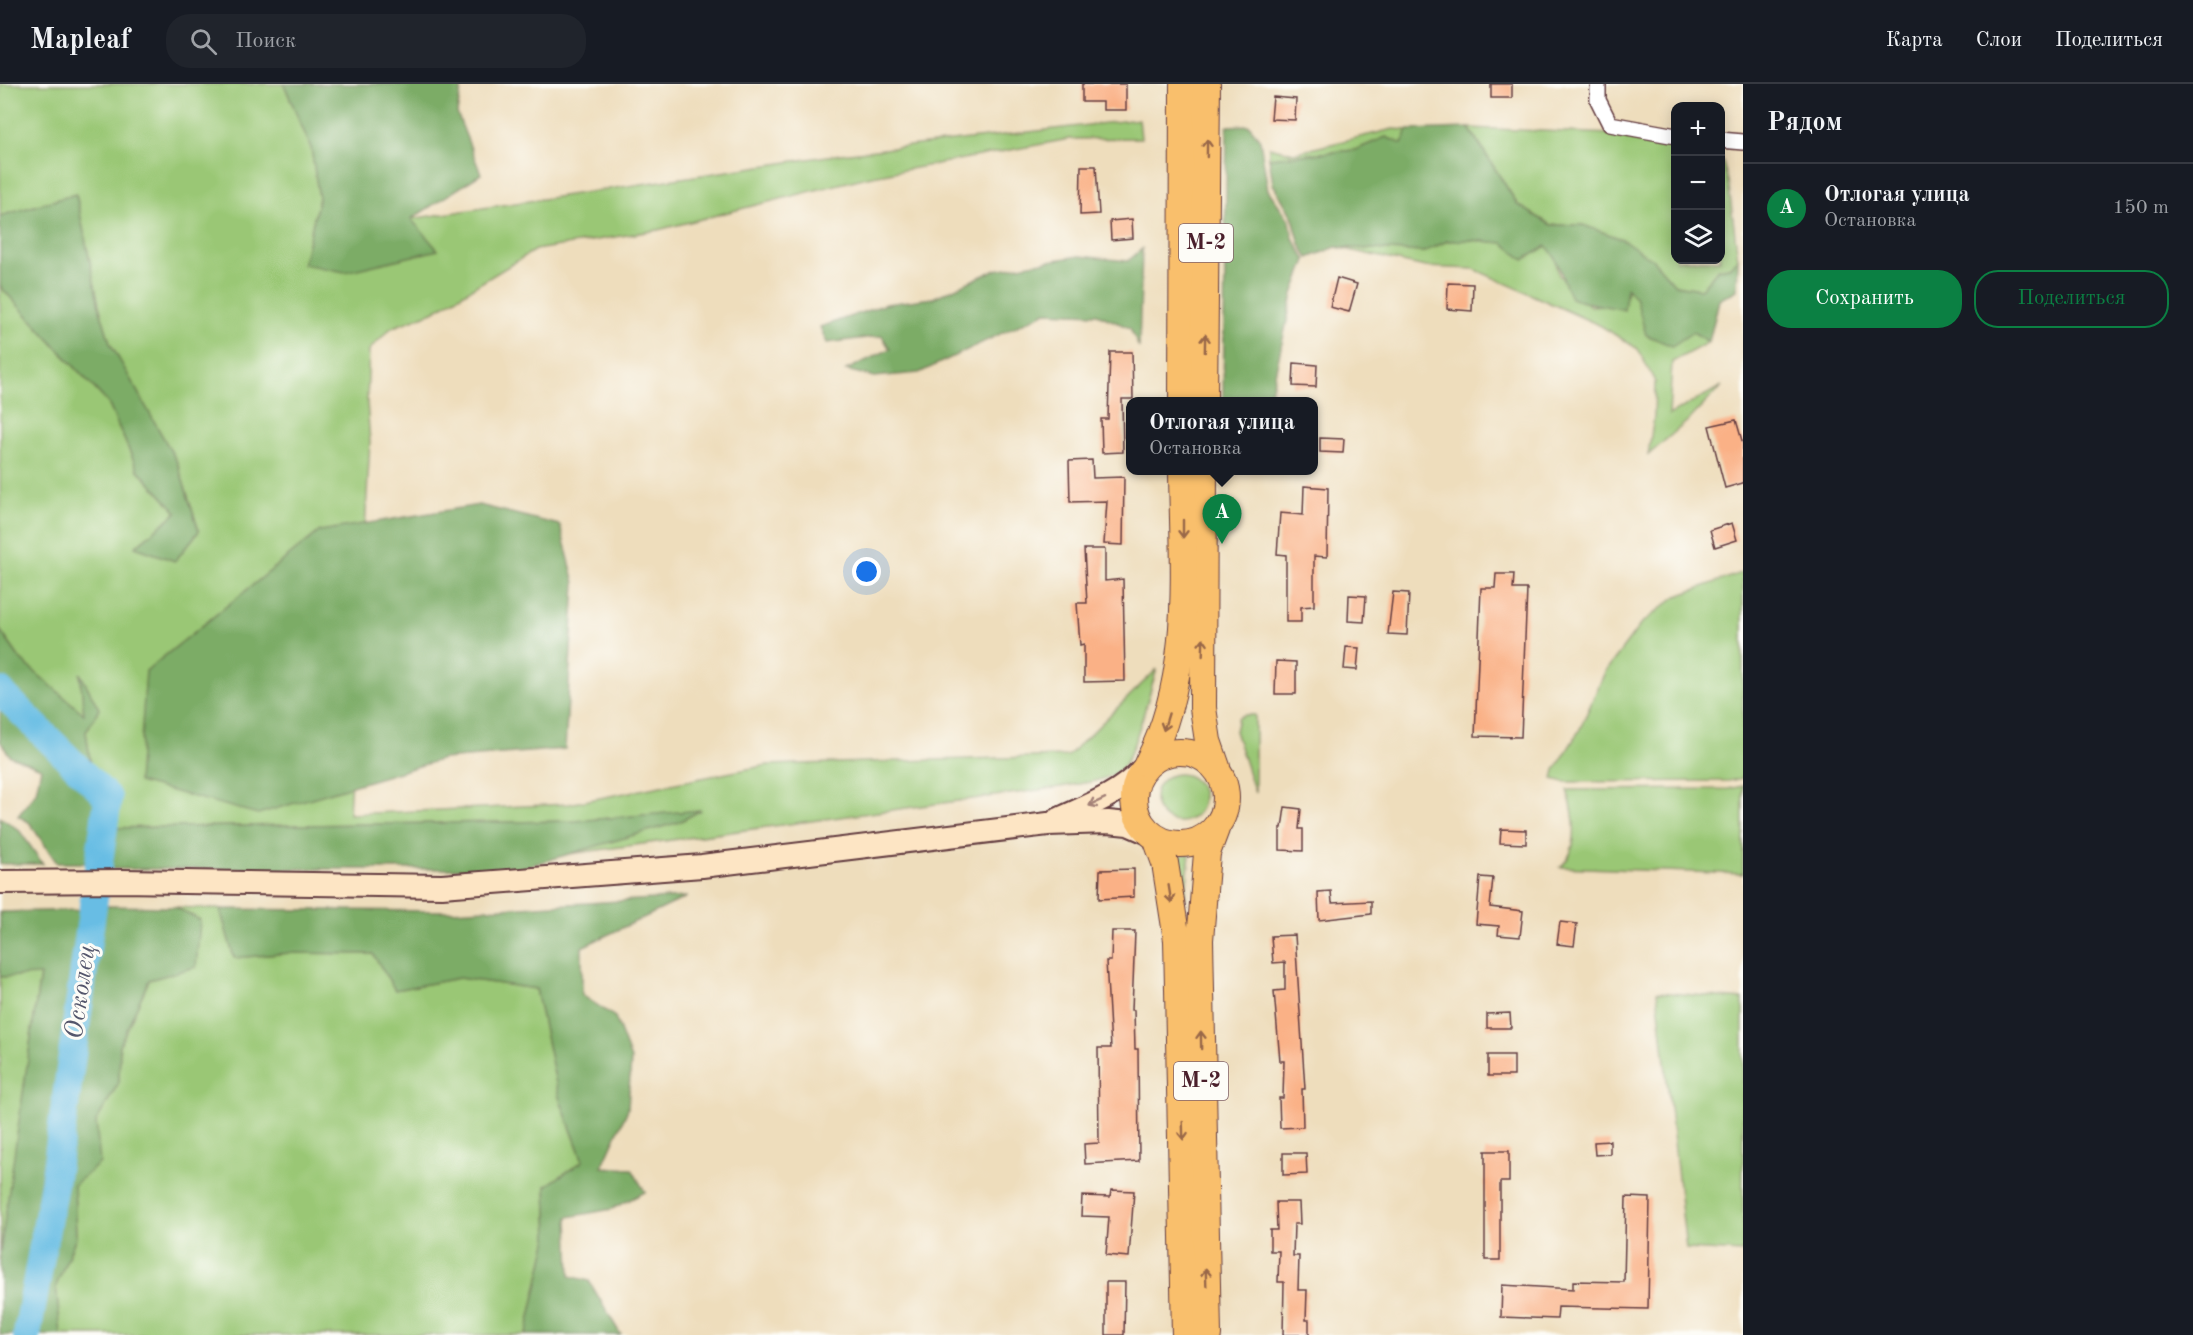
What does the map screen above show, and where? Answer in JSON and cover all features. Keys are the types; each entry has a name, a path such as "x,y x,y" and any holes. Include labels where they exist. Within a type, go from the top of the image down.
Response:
{"main road":[{"name":"М-2","path":"1182,397 1183,84"},
{"name":"М-2","path":"1204,397 1207,84"},
{"name":"М-2","path":"1182,475 1182,625 1179,658 1172,701 1161,738 1136,781 1134,801 1143,825 1154,836 1165,863 1177,940 1185,1335"},
{"name":"М-2","path":"1204,475 1203,708 1208,741 1216,767 1224,782 1227,797 1225,813 1207,853 1200,940 1208,1335"},
{"path":"1048,824 1106,798 1131,782 1158,756 1180,751 1192,752 1216,767"},
{"path":"0,882 122,881 442,885 702,866 1048,824 1108,822 1128,824 1178,844 1192,843 1216,829"}],"street":[{"path":"1598,84 1598,100 1610,124 1671,135"},
{"path":"1725,140 1743,142"}],"green space":[{"path":"0,84 284,84 311,148 319,198 303,264 437,250 410,219 841,154 1139,119 1141,138 1069,139 867,177 658,230 535,250 433,312 391,328 369,350 367,402 370,442 349,814 569,804 768,765 1068,756 1157,669 1126,762 1114,774 1080,784 554,856 679,822 699,811 575,821 105,828 114,803 91,766 86,732 99,709 81,675 84,715 21,660 0,630 0,286 108,403 138,470 177,512 136,546 175,560 199,531 177,462 110,343 99,306 76,194 0,216"},
{"path":"284,84 462,84 457,113 481,174 411,219 438,250 345,272 303,264 319,198 311,148"},
{"path":"1249,125 1260,140 1268,190 1290,221 1293,238 1306,260 1293,294 1270,397 1223,397 1227,126"},
{"path":"1469,128 1613,134 1671,145 1671,264 1725,264 1725,170 1738,259 1729,267 1718,269 1701,289 1675,285 1653,260 1583,225 1551,225 1518,205"},
{"path":"1469,128 1518,205 1551,225 1583,225 1622,239 1653,260 1675,285 1701,289 1718,269 1729,267 1738,259 1737,290 1719,300 1709,342 1693,332 1672,346 1646,335 1636,298 1627,288 1624,310 1571,298 1557,263 1546,246 1524,260 1503,243 1471,240 1447,241 1424,252 1336,247 1308,258 1300,244 1293,218 1273,184 1269,158 1355,150 1386,137 1402,144 1408,130"},
{"path":"1393,129 1408,130 1402,144 1386,137 1355,150 1269,158 1269,147 1294,153"},
{"path":"76,194 99,306 110,343 177,462 199,531 175,561 135,547 177,512 138,470 108,403 0,286 0,216"},
{"path":"1471,240 1546,246 1554,253 1559,275 1590,306 1604,305 1624,309 1626,288 1636,298 1642,315 1693,332 1709,342 1672,362 1669,415 1722,386 1691,418 1648,455 1654,417 1655,382 1638,349 1601,326 1474,269 1425,267 1336,247 1424,252 1447,241"},
{"path":"1142,249 1139,348 1130,328 1097,314 1046,312 919,373 874,377 846,370 890,349 882,336 827,343 820,327 886,304 933,298 995,270 1079,256 1128,261"},
{"path":"479,505 560,525 575,583 565,749 443,759 258,814 138,782 146,671 320,531"},
{"path":"1743,572 1743,778 1729,781 1564,782 1553,779 1555,770 1579,731 1605,672 1641,624 1675,597"},
{"path":"0,630 21,660 84,714 80,673 99,709 86,732 91,766 114,803 106,828 575,821 701,810 679,822 518,869 106,869 95,833 90,863 57,863 29,822 18,816 36,792 41,768 10,756 0,741"},
{"path":"1244,715 1255,715 1255,793 1235,731 1238,718"},
{"path":"1174,774 1184,774 1196,781 1203,793 1203,803 1196,815 1184,822 1174,822 1159,811 1155,803 1155,793 1166,778"},
{"path":"1743,786 1743,874 1560,867 1567,860 1574,841 1574,820 1567,790 1728,789"},
{"path":"0,817 19,830 43,864 0,864"},
{"path":"1190,854 1185,901 1175,856"},
{"path":"687,897 582,947 582,995 615,1017 631,1059 628,1109 602,1167 632,1169 645,1192 612,1209 568,1217 570,1276 589,1281 621,1335 526,1335 548,1238 546,1186 583,1161 559,1097 536,989 459,978 395,990 373,954 289,953 234,958 220,909 451,911"},
{"path":"104,906 175,907 200,920 196,967 149,980 120,1044 119,1082 96,1122 100,1163 74,1185 76,1237 56,1286 61,1335 36,1335"},
{"path":"175,907 220,909 234,958 289,953 374,954 395,990 459,978 536,989 559,1097 583,1161 546,1186 548,1238 526,1335 61,1335 56,1286 76,1237 74,1185 99,1163 96,1122 119,1082 120,1044 149,980 199,920"},
{"path":"83,910 17,1335 0,1335 0,1253 40,975 0,977 0,912"},
{"path":"40,974 2,1247 0,1253 0,977"},
{"path":"1657,992 1743,999 1743,1252 1686,1249"}],"building":[{"path":"1082,84 1126,84 1126,110 1103,110 1103,102 1082,102"},
{"path":"1491,84 1512,84 1512,98 1491,98"},
{"path":"1273,97 1296,99 1295,120 1271,119"},
{"path":"1081,166 1096,166 1099,214 1080,215"},
{"path":"1132,219 1133,238 1111,240 1110,221"},
{"path":"1337,278 1357,284 1349,312 1330,307"},
{"path":"1448,283 1473,284 1472,311 1447,309"},
{"path":"1110,352 1132,352 1133,397 1122,399 1123,452 1102,453 1101,419 1108,419"},
{"path":"1294,363 1317,365 1316,387 1293,386"},
{"path":"1736,420 1743,444 1743,483 1725,488 1709,426"},
{"path":"1320,438 1344,439 1343,453 1320,452"},
{"path":"1092,460 1093,478 1124,477 1123,545 1104,544 1107,501 1070,502 1069,461"},
{"path":"1304,486 1328,488 1327,557 1314,556 1314,606 1301,607 1301,622 1286,622 1286,555 1277,554 1280,513 1303,515"},
{"path":"1732,523 1737,540 1715,547 1710,530"},
{"path":"1084,549 1105,549 1105,581 1123,579 1125,681 1084,682 1084,644 1080,645 1077,603 1087,603"},
{"path":"1496,574 1514,574 1513,589 1527,589 1521,737 1475,736 1481,588 1495,588"},
{"path":"1393,592 1409,593 1407,635 1388,634"},
{"path":"1349,595 1366,596 1364,622 1348,621"},
{"path":"1346,647 1359,648 1357,670 1344,669"},
{"path":"1276,661 1296,662 1296,694 1275,694"},
{"path":"1285,807 1301,809 1299,829 1303,829 1303,851 1280,850 1280,828 1282,828"},
{"path":"1501,829 1526,830 1526,844 1500,843"},
{"path":"1134,869 1134,897 1099,899 1100,870"},
{"path":"1480,877 1493,878 1490,907 1523,911 1520,937 1498,935 1499,926 1476,924"},
{"path":"1331,891 1332,903 1371,901 1371,914 1319,920 1318,892"},
{"path":"1560,922 1577,924 1574,946 1557,944"},
{"path":"1112,931 1135,931 1132,1010 1134,1010 1135,1049 1138,1049 1139,1161 1085,1164 1084,1144 1099,1143 1098,1048 1111,1048 1106,961 1111,961"},
{"path":"1295,935 1305,1089 1302,1089 1303,1127 1280,1128 1279,1098 1283,1098 1284,1061 1280,1061 1274,991 1285,990 1285,962 1273,963 1271,936"},
{"path":"1510,1013 1511,1028 1487,1028 1487,1014"},
{"path":"1488,1055 1514,1055 1514,1076 1488,1076"},
{"path":"1610,1141 1610,1154 1595,1155 1594,1142"},
{"path":"1485,1151 1509,1151 1509,1182 1500,1182 1500,1260 1485,1260"},
{"path":"1283,1153 1306,1153 1307,1174 1283,1175"},
{"path":"1111,1190 1134,1191 1129,1257 1106,1255 1109,1217 1081,1216 1082,1196 1110,1197"},
{"path":"1626,1197 1650,1198 1648,1309 1558,1307 1557,1319 1501,1317 1502,1285 1573,1289 1573,1281 1624,1282"},
{"path":"1276,1202 1299,1202 1300,1224 1294,1224 1293,1256 1299,1256 1298,1290 1307,1290 1306,1320 1309,1320 1309,1335 1283,1335 1284,1282 1278,1282 1279,1251 1270,1251 1270,1230 1277,1230"},
{"path":"1106,1282 1125,1282 1124,1335 1106,1335"}],"waterway":[{"name":"Осколец","path":"0,691 108,798 54,1184 27,1335"}],"place":[{"name":"Отлогая улица","path":"1222,544"}]}
